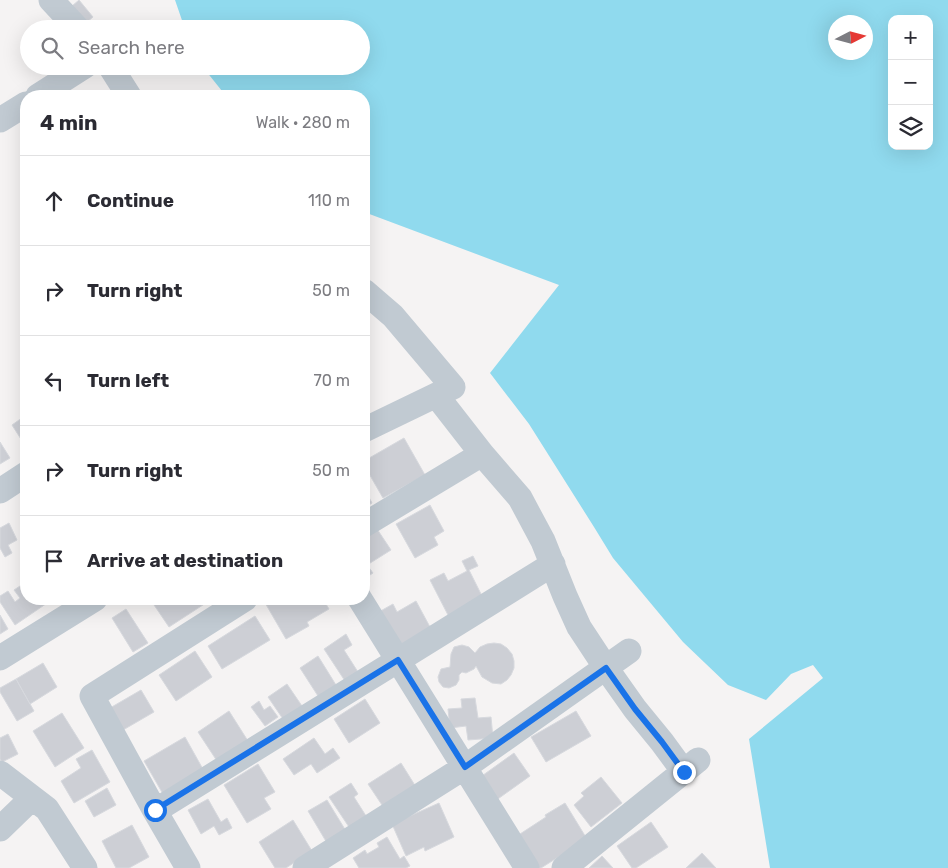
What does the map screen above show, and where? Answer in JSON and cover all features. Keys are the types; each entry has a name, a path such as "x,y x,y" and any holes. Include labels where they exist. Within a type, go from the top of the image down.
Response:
{"street":[{"path":"51,0 70,20"},
{"path":"47,90 71,75"},
{"path":"116,75 125,90"},
{"path":"0,120 20,108"},
{"path":"370,296 393,316 454,387 370,426"},
{"path":"436,395 482,454 520,498 543,541 579,627 606,668 635,709 662,742 691,766 564,868"},
{"path":"370,521 482,454"},
{"path":"0,491 20,478"},
{"path":"155,810 553,564"},
{"path":"0,658 85,605"},
{"path":"188,868 92,696 236,605"},
{"path":"364,605 527,868"},
{"path":"305,868 465,767 629,652"},
{"path":"0,773 47,809 85,868"},
{"path":"0,829 32,798"}],"water":[{"path":"175,0 948,0 948,868 770,868 749,739 823,678 813,665 791,674 766,700 728,685 683,642 613,558 529,424 490,373 559,285 370,214 370,90 221,90 209,75 370,75 370,20 182,20"}],"building":[{"path":"79,0 93,17 90,20 84,20 72,6"},
{"path":"20,419 20,438 12,425"},
{"path":"404,438 425,475 383,498 370,475 370,458"},
{"path":"0,442 10,458 0,464"},
{"path":"430,505 444,531 434,537 438,545 415,558 396,524"},
{"path":"9,523 17,540 8,545 12,553 5,557 0,548 0,528"},
{"path":"377,529 391,550 370,563 370,534"},
{"path":"473,556 478,566 469,570 483,598 448,615 430,580 444,573 448,581 467,571 462,561"},
{"path":"20,586 20,598 14,590"},
{"path":"8,591 15,602 20,598 20,605 44,605 15,625 0,602 0,596"},
{"path":"416,601 430,627 397,647 377,613 393,604 397,612"},
{"path":"154,605 203,605 169,627"},
{"path":"266,605 327,605 329,609 307,622 309,626 286,639"},
{"path":"126,609 148,643 133,652 112,618"},
{"path":"0,615 8,629 0,634"},
{"path":"255,616 270,640 222,669 208,646"},
{"path":"346,634 352,645 344,650 358,672 345,681 324,649"},
{"path":"494,643 501,644 512,654 514,668 507,680 501,684 492,683 482,677 476,666 466,673 462,672 456,685 449,688 443,687 439,682 438,677 441,669 450,667 451,654 454,647 462,645 469,647 475,653 480,647"},
{"path":"195,651 212,677 176,701 159,675"},
{"path":"318,656 336,685 318,696 300,668"},
{"path":"43,663 57,687 30,704 16,679"},
{"path":"16,679 34,711 17,721 0,692 0,688"},
{"path":"287,684 302,706 283,719 268,697"},
{"path":"141,690 154,712 123,730 110,708"},
{"path":"475,698 478,718 491,717 493,738 468,740 466,726 450,728 448,709 462,708 461,699"},
{"path":"365,699 380,723 349,743 334,719"},
{"path":"259,701 264,710 270,706 278,717 265,726 251,707"},
{"path":"229,711 248,741 217,761 198,732"},
{"path":"576,711 591,736 546,762 531,737"},
{"path":"62,713 84,748 55,767 33,731"},
{"path":"8,734 18,754 2,762 0,759 0,738"},
{"path":"185,737 204,771 163,794 144,761"},
{"path":"314,738 325,754 333,748 340,758 317,773 311,764 294,775 283,759"},
{"path":"92,750 110,782 74,803 61,781 81,768 76,759"},
{"path":"514,753 530,776 495,801 479,778"},
{"path":"401,763 416,787 384,808 368,784"},
{"path":"258,764 275,792 264,798 271,809 247,823 224,785"},
{"path":"601,777 622,803 591,827 574,805 584,796 581,793"},
{"path":"351,783 358,794 354,797 368,819 351,830 329,797"},
{"path":"107,788 116,805 94,817 85,801"},
{"path":"208,799 221,822 227,818 232,828 219,835 214,826 201,834 188,810"},
{"path":"327,800 346,831 327,843 308,811"},
{"path":"439,803 454,837 425,851 424,847 406,856 392,824"},
{"path":"565,803 587,839 541,868 533,868 520,834"},
{"path":"293,820 312,851 286,868 275,868 259,842"},
{"path":"651,822 668,847 636,868 632,868 617,846"},
{"path":"132,825 149,857 129,868 116,868 102,841"},
{"path":"387,837 400,859 404,856 410,866 406,868 359,868 353,858 365,850 367,854 379,847 377,843"},
{"path":"702,853 716,868 686,868"},
{"path":"602,856 613,868 589,868"}],"route":[{"path":"155,810 398,660 465,767 606,668 684,772"}]}
